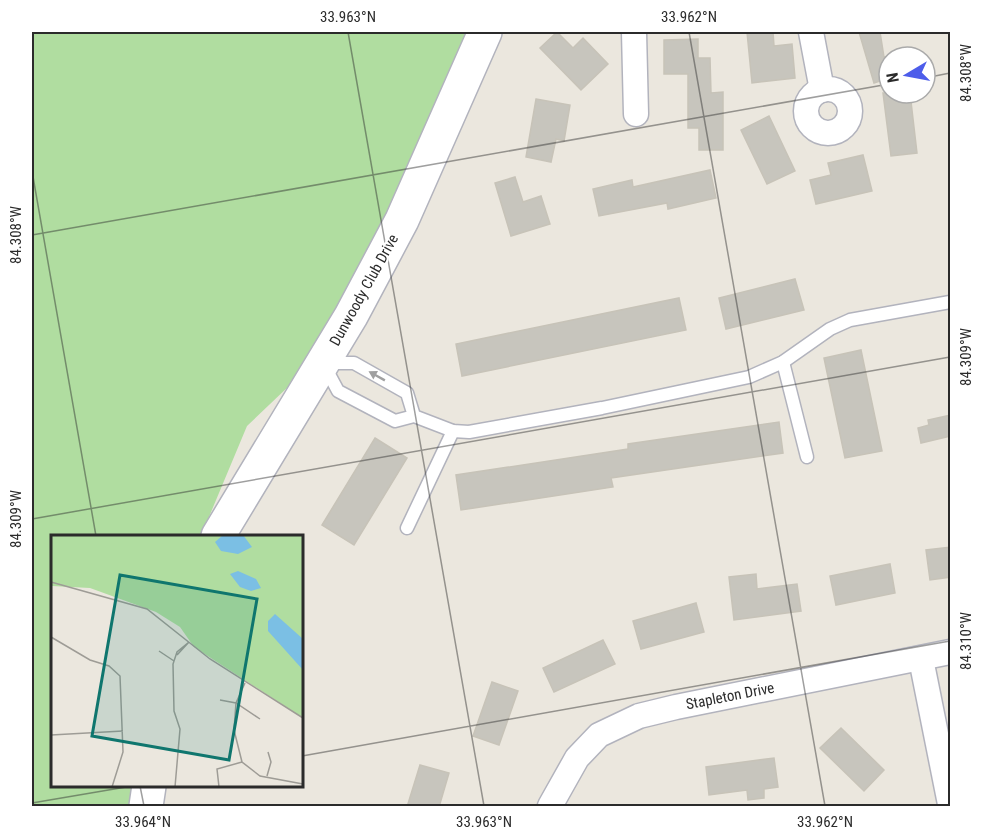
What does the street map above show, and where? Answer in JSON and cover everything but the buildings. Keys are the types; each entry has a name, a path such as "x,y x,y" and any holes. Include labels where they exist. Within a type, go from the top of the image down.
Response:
{"street":[{"name":"Dunwoody Club Drive","path":"219,535 351,316 402,220 485,32"},
{"path":"634,32 636,114"},
{"path":"811,32 822,90"},
{"name":"Stapleton Drive","path":"550,807 577,758 599,735 639,716 951,652"},
{"path":"921,659 951,804"},
{"path":"146,807 149,787"}],"lane":[{"path":"414,416 407,393 354,363 323,363 338,391 395,421 414,416 453,430 469,432 602,408 749,377 783,362 830,329 850,320 951,302"},
{"path":"783,362 807,457"},
{"path":"407,528 453,430"}],"green space":[{"path":"32,32 478,32 350,328 247,426 201,535 51,535 51,787 142,787 139,806 32,806"}]}
